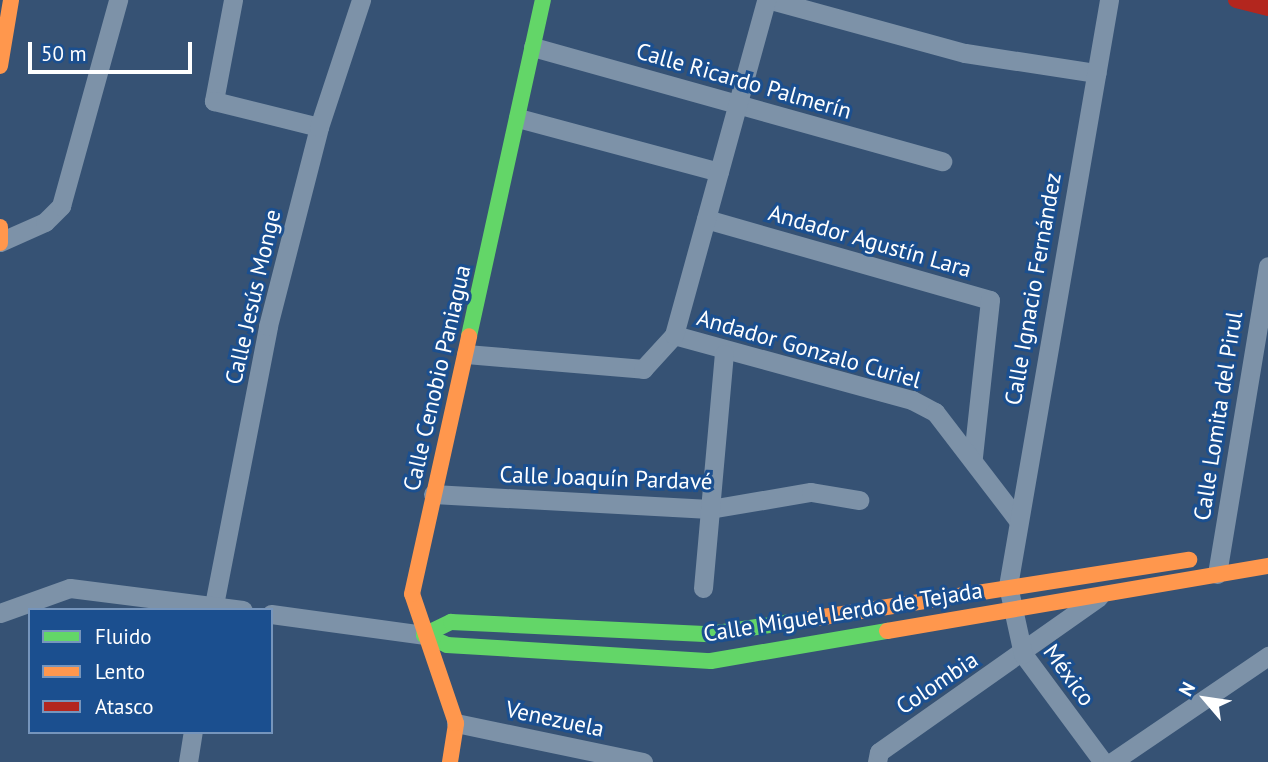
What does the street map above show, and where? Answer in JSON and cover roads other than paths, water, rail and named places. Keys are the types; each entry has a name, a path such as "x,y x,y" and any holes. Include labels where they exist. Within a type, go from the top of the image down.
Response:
{"street":[{"path":"0,66 12,0"},
{"path":"0,228 0,242 45,222 61,206 108,55 118,0"},
{"name":"Calle Jesús Monge","path":"214,608 268,326 318,127 361,0"},
{"name":"Calle Cenobio Paniagua","path":"450,762 456,723 412,594 543,0"},
{"path":"674,335 768,0 965,53 1096,73"},
{"name":"Calle Ignacio Fernández","path":"1008,586 1017,519 1109,0"},
{"path":"1236,0 1268,8"},
{"path":"230,1 214,101 318,127"},
{"name":"Calle Ricardo Palmerín","path":"533,47 737,107 942,161"},
{"path":"518,118 719,172"},
{"name":"Andador Agustín Lara","path":"706,219 990,300 974,457"},
{"name":"Calle Lomita del Pirul","path":"1219,565 1268,266"},
{"name":"Andador Gonzalo Curiel","path":"466,354 643,369 674,335 724,354 912,400 934,412 974,457 1017,519"},
{"path":"703,587 724,354"},
{"name":"Calle Joaquín Pardavé","path":"433,494 710,509 811,492 859,500"},
{"name":"Calle Miguel Lerdo de Tejada","path":"273,614 424,635 447,645 711,661 1104,594 1219,565 1268,548"},
{"name":"Calle Miguel Lerdo de Tejada","path":"424,635 451,622 710,634 1008,586 1219,565 1268,566"},
{"name":"México","path":"1008,586 1010,610 1023,654 1103,762"},
{"path":"0,613 70,588 214,608"},
{"name":"Colombia","path":"878,757 1104,594"},
{"path":"884,606 887,631"},
{"path":"594,654 596,628"},
{"path":"710,634 711,661"},
{"path":"1112,762 1268,656"},
{"name":"Venezuela","path":"456,723 643,762"},
{"path":"188,762 192,734"}]}
